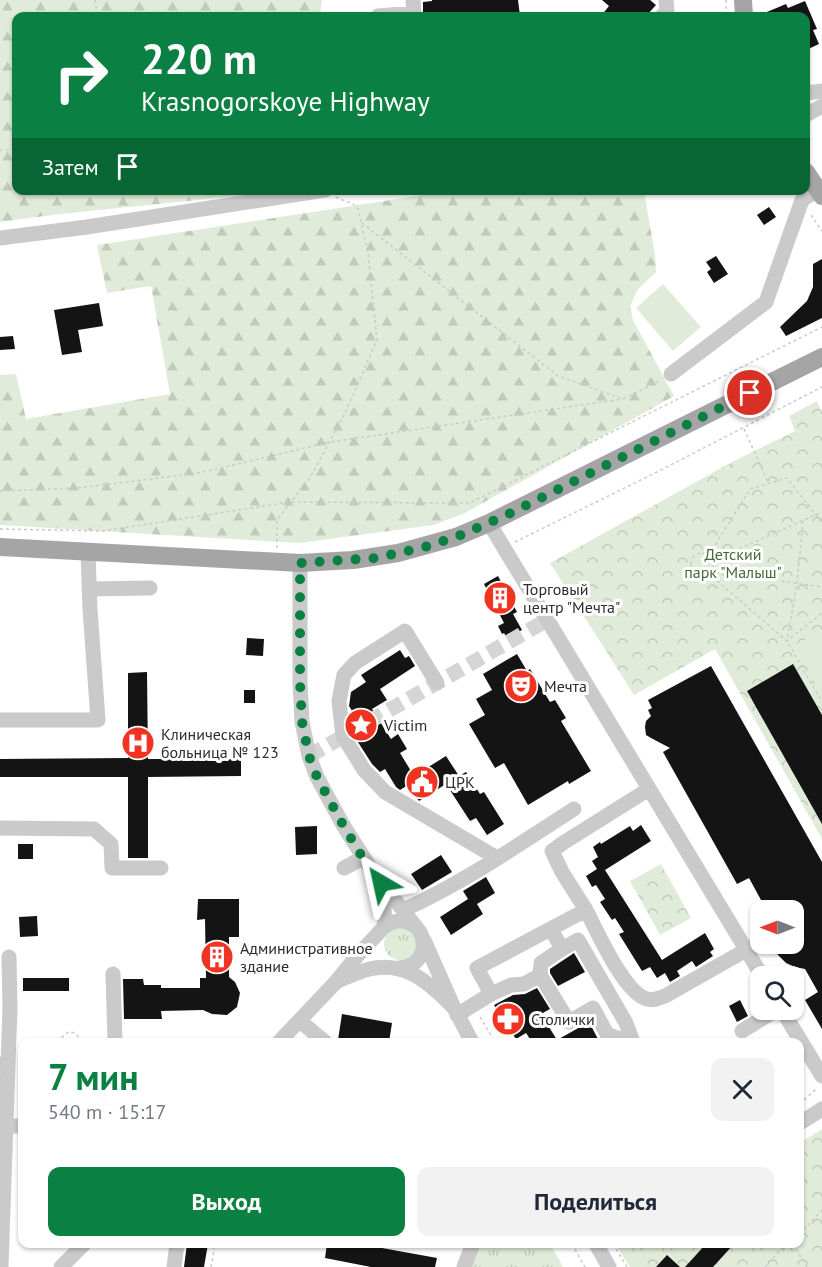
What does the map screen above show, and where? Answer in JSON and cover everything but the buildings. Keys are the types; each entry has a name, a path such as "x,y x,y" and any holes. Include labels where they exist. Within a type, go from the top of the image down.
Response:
{"main road":[{"path":"810,178 820,193"},
{"path":"0,547 277,563 353,560 398,553 456,537 489,523 822,357"}],"street":[{"path":"671,374 766,302 802,200 820,193"},
{"path":"0,238 323,195"},
{"path":"489,523 756,966"},
{"path":"0,720 98,720 88,552"},
{"path":"300,563 300,682 302,722 309,756 317,777 367,864 420,932 455,1011 470,1038"},
{"path":"89,589 150,588"},
{"path":"437,683 405,631 355,663 344,675 339,702 343,736 364,770 386,792 497,858"},
{"path":"649,789 552,851 622,978 634,992 646,999 655,1000 746,950"},
{"path":"403,910 436,894 497,858 574,809"},
{"path":"0,828 94,829 111,844 112,868 161,868"},
{"path":"344,868 367,864"},
{"path":"367,864 385,912 383,928 376,941 376,948 382,959 425,980 455,1011"},
{"path":"491,994 477,968 586,910"},
{"path":"283,1038 389,923 406,921 420,932 423,951 417,962 405,968 361,971 335,983"},
{"path":"551,929 562,949"},
{"path":"619,1038 607,1034 592,1008 569,1022 540,975 541,963 578,940 626,1023 630,1038"},
{"path":"1,1267 4,1064 10,1008 9,957"},
{"path":"113,974 115,1038"},
{"path":"455,1011 473,1005 511,985 524,984 540,975"},
{"path":"742,1032 761,1020"},
{"path":"788,1020 799,1038"},
{"path":"300,1021 320,1038"},
{"path":"804,1047 821,1075"},
{"path":"804,1120 822,1109"},
{"path":"61,1267 80,1248"},
{"path":"174,1267 176,1248"},
{"path":"464,1267 471,1248"},
{"path":"598,1248 609,1267"}],"path":[{"path":"277,563 277,520 311,476 330,442 377,340 368,253 358,209 332,195"},
{"path":"361,222 558,376 623,399"},
{"path":"0,529 103,531 290,502 470,503 822,327"},
{"path":"0,491 77,488 199,473 330,442 623,399 671,374"},
{"path":"514,542 822,387"},
{"path":"743,428 768,483"},
{"path":"709,555 750,489 768,483 787,478 822,523"},
{"path":"712,561 822,512"},
{"path":"787,641 797,583 803,521"},
{"path":"709,555 696,555 692,562 693,571 698,575 709,572 822,586"},
{"path":"709,555 712,561 709,572"},
{"path":"709,572 787,641 822,702"},
{"path":"787,641 822,613"},
{"path":"473,1005 493,1038"},
{"path":"61,1038 70,1031 80,1038"},
{"path":"804,1098 821,1075"},
{"path":"804,1230 822,1210"},
{"path":"211,1267 214,1248"},
{"path":"574,1248 585,1267"},
{"path":"615,1248 627,1267"},
{"path":"765,1267 782,1248"},
{"path":"795,1248 807,1267"}],"green space":[{"path":"0,0 322,0 320,12 12,12 12,195 247,195 0,222"},
{"path":"423,195 645,195 656,272 638,289 630,306 633,320 674,396 465,513 434,525 299,543 0,525 0,375 16,374 26,419 170,394 151,286 107,293 97,245"},
{"path":"663,284 701,327 673,351 636,308"},
{"name":"Детский парк \"Малыш\"","path":"817,401 822,412 822,839 715,649 634,695 550,563 732,462 795,431 789,416"},
{"path":"814,635 822,650 822,687 819,689 795,645"},
{"path":"661,864 691,918 660,935 630,881"},
{"path":"400,928 412,932 416,944 412,956 400,960 388,956 384,944 388,932"},
{"path":"822,1129 822,1267 630,1267 618,1248 804,1248 804,1140"},
{"path":"475,1248 552,1248 563,1267 468,1267"}],"tunnel":[{"path":"309,756 547,620"}],"place":[{"name":"Торговый центр \"Мечта\"","path":"500,598"},
{"name":"Мечта","path":"521,686"},
{"name":"Victim","path":"361,725"},
{"name":"Клиническая больница № 123","path":"138,743"},
{"name":"ЦРК","path":"422,782"},
{"name":"Административное здание","path":"217,957"},
{"name":"Столички","path":"508,1019"}],"route":[{"path":"381,883 370,870 343,825 317,777 309,756 302,722 300,682 300,563 376,558 425,547 456,537 507,515 750,393"}]}
